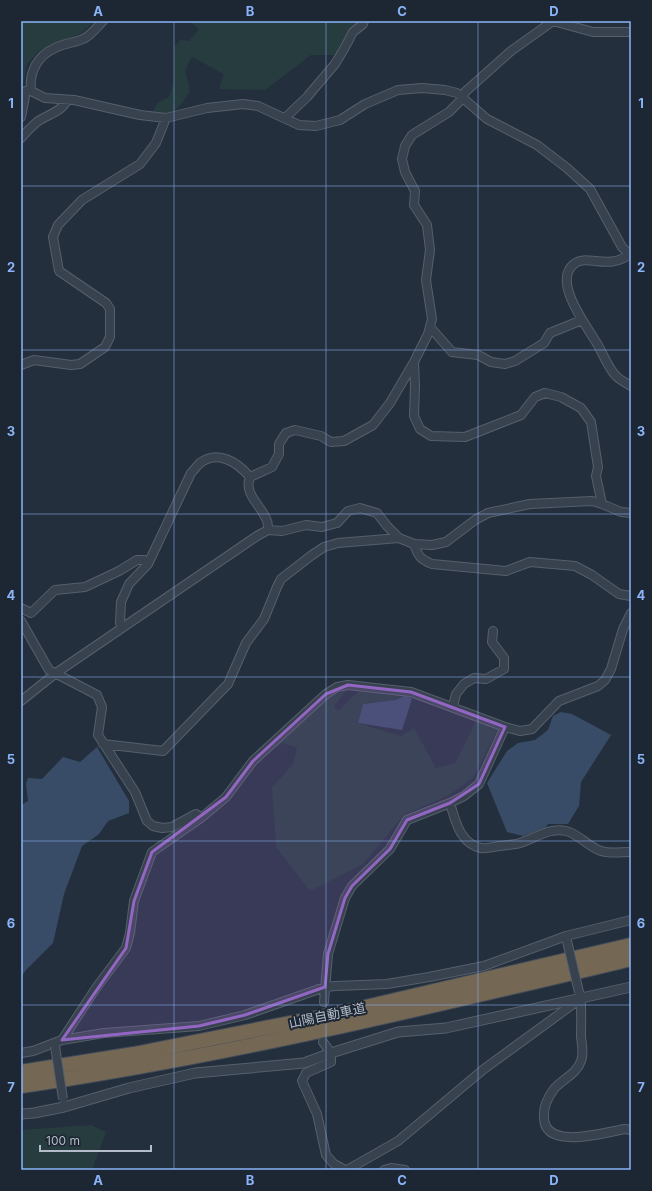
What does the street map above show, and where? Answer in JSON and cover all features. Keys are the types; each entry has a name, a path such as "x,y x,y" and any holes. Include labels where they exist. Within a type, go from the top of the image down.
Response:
{"highway":[{"name":"山陽自動車道","path":"21,1072 149,1051 336,1014 631,945"},
{"name":"山陽自動車道","path":"21,1086 167,1061 324,1030 631,959"}],"street":[{"path":"31,91 30,80 34,66 43,56 54,48 86,38 103,21"},
{"path":"284,118 307,97 335,64 353,32 363,24 364,21"},
{"path":"268,530 267,521 249,490 248,482 250,477 272,467 279,454 279,444 286,433 295,430 321,436 331,442 344,441 373,425 390,403 414,362 428,334 432,319 426,280 430,250 427,225 414,205 415,191 405,172 402,159 405,146 412,136 450,112 463,98 465,92 511,51 553,21 593,32 631,32"},
{"path":"21,117 26,91 31,91 45,98 74,100 140,115 166,118 207,108 243,104 258,106 299,125 316,126 340,120 366,104 398,90 422,88 457,93 487,119 537,145 567,168 590,189 622,247 631,255 611,263 580,260 573,264 566,277 567,288 582,320 597,343 606,363 617,377 631,386"},
{"path":"21,138 38,121 56,112 65,104 67,100"},
{"path":"21,365 34,360 80,364 105,347 110,337 110,309 106,303 59,271 53,237 58,224 82,200 140,164 156,143 166,118"},
{"path":"430,327 452,352 478,355 491,362 505,364 516,361 544,343 550,333 582,320"},
{"path":"414,362 414,416 420,429 432,436 465,437 521,415 535,396 545,393 561,397 581,408 591,422 598,467 596,476 602,504"},
{"path":"122,628 120,624 121,602 129,584 148,564 191,473 201,463 211,458 226,458 240,466 250,477"},
{"path":"21,701 56,673 268,530 282,531 306,525 322,528 337,523 348,511 360,508 377,513 399,538 414,544 432,545 446,542 475,520 488,513 530,504 592,501 621,512 631,513"},
{"path":"103,744 163,750 228,684 246,643 264,619 281,580 324,547 338,543 399,538"},
{"path":"414,544 417,553 422,560 432,564 506,571 530,562 575,566 592,575 619,594 631,596"},
{"path":"21,608 31,613 55,590 85,587 119,571 137,560 144,560 148,564"},
{"path":"63,1103 57,1043 126,948 130,933 134,901 152,852 201,818 226,797 253,761 326,694 337,687 348,685 411,692 520,731 532,729 559,701 598,686 605,680 611,669 623,629 631,613"},
{"path":"21,621 50,670 97,695 102,707 98,735 135,792 147,821 153,826 162,828 172,827 196,814 201,818"},
{"path":"453,706 456,694 464,684 474,678 486,679 504,669 504,658 492,642 493,631"},
{"path":"324,1002 328,954 341,908 348,892 352,886 390,849 407,820 464,796 479,784 505,726"},
{"path":"450,803 455,823 461,835 470,844 482,848 519,844 556,830 566,831 573,834 600,851 610,853 631,852"},
{"path":"21,1053 57,1043 125,1031 199,1026 246,1015 326,987 387,984 484,966 567,938 631,920"},
{"path":"567,938 580,995 582,1013 582,1061 576,1071 554,1088 548,1098 544,1112 544,1123 550,1130 561,1137 572,1138 625,1129 631,1130"},
{"path":"21,1114 34,1113 63,1103 195,1073 304,1063 330,1052 398,1032 446,1028 580,995 631,987"},
{"path":"323,1042 330,1052 331,1062 306,1073 302,1081 317,1114 326,1155 334,1164 346,1170 398,1141 484,1069 580,995"},
{"path":"384,1170 391,1168 405,1170"}],"highlighted area":[{"path":"348,685 411,692 505,727 479,784 450,803 407,820 390,849 352,886 345,898 328,954 325,987 245,1015 199,1026 62,1040 126,948 134,901 152,852 226,797 253,761 326,694"}],"green space":[{"path":"21,21 95,21 80,34 39,51 27,64 21,95"},
{"path":"357,21 337,55 311,55 265,90 219,89 224,74 192,57 185,70 190,91 179,107 172,112 167,113 153,112 157,103 169,97 174,82 174,48 180,40 189,41 199,29 190,22"},
{"path":"361,689 406,695 396,700 363,704 358,723 401,736 414,728 436,768 455,763 476,721 499,728 473,778 448,796 404,815 363,864 310,891 276,847 272,787 293,764 297,748 283,743 278,747 277,745 300,722 329,697 346,691 334,707 338,711"},
{"path":"91,1125 106,1132 92,1170 21,1170 21,1130"}],"water":[{"path":"406,695 412,699 402,730 358,723 363,704 396,700"},
{"path":"561,712 572,714 611,735 581,782 579,806 568,824 548,824 546,827 523,836 507,832 487,783 507,751 518,743 535,740 548,730 553,716"},
{"path":"97,747 129,801 129,813 108,821 99,834 82,846 64,894 53,943 21,977 21,805 28,801 26,784 28,778 42,779 63,757 80,762"}]}
